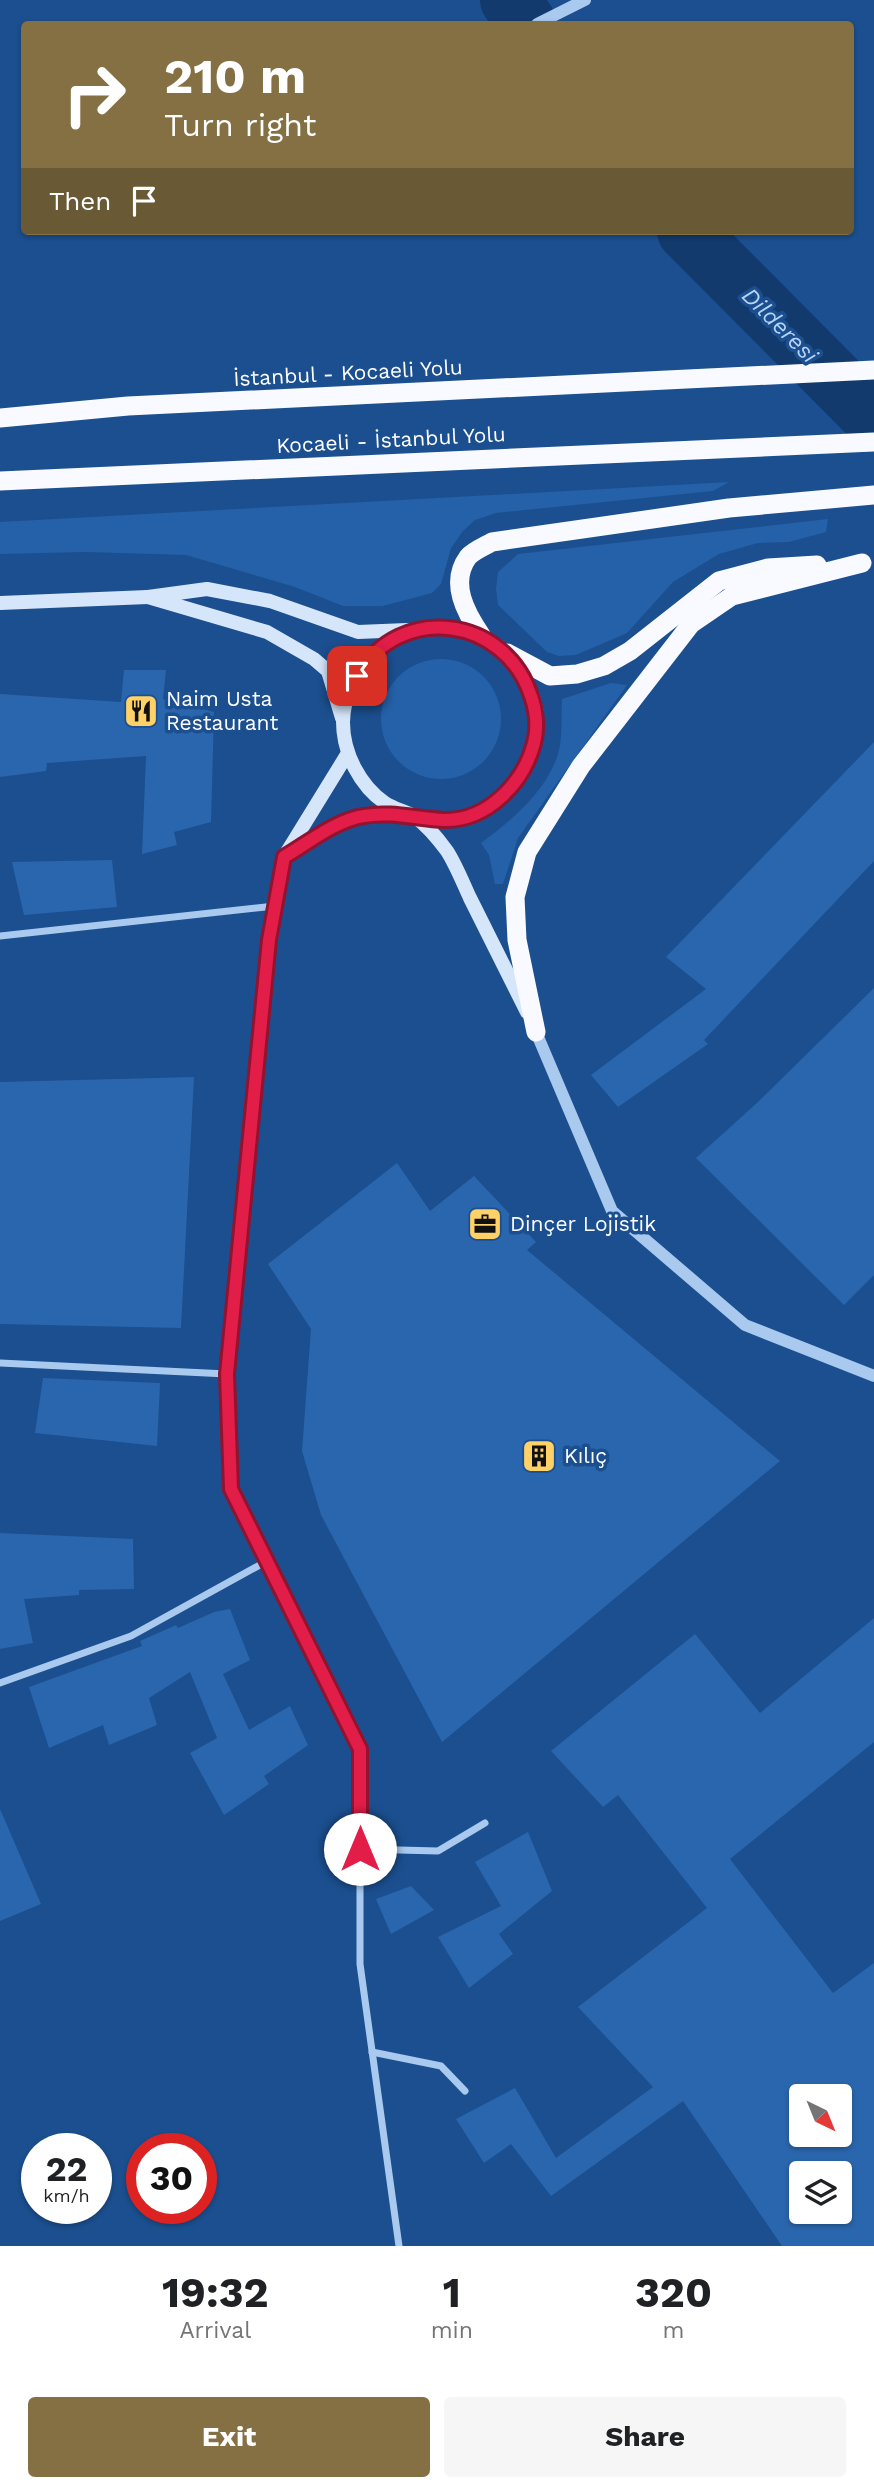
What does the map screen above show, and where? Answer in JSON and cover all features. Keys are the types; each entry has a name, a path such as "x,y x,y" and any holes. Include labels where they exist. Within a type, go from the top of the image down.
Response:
{"highway":[{"name":"İstanbul - Kocaeli Yolu","path":"0,418 128,406 874,370"},
{"name":"Kocaeli - İstanbul Yolu","path":"0,481 874,442"},
{"path":"481,635 465,612 459,583 468,556 492,542 729,508 874,495"},
{"path":"507,653 550,676 577,674 604,666 630,651 719,581 768,568 868,563"},
{"path":"536,1032 516,940 516,897 527,852 581,766 691,624 732,596 868,563"}],"main road":[{"path":"0,603 148,597 207,589 270,601 358,632 450,628 481,635 507,653 526,679 536,709 535,740 525,770 505,795 478,812 447,820 364,816 341,824 284,857"},
{"path":"148,597 267,632 314,659 328,671 343,722 348,753 362,782 386,804 415,817 447,851 536,1032"},
{"path":"343,722 349,690 365,662 390,641 419,629"},
{"path":"284,857 348,753"}],"street":[{"path":"543,21 585,0"},
{"path":"284,857 269,940 227,1374 231,1489 360,1749 360,1964 399,2246"},
{"path":"0,936 275,906"},
{"path":"536,1032 612,1211 745,1325 874,1376"},
{"path":"0,1363 227,1374"},
{"path":"0,1683 131,1636 267,1561"},
{"path":"360,1849 438,1851 485,1823"},
{"path":"372,2052 441,2066 465,2091"}],"shaded area":[{"path":"729,482 713,491 496,513 475,520 451,548 441,584 432,593 383,606 343,606 295,587 186,555 85,552 0,554 0,522"},
{"path":"828,519 826,532 789,542 758,543 719,554 673,582 627,633 576,655 559,656 547,652 498,605 498,572 518,554"},
{"path":"441,659 464,663 484,676 497,696 501,719 497,742 484,762 464,775 441,779 418,775 398,762 385,742 381,719 385,696 398,676 418,663"},
{"path":"611,683 627,685 518,838 503,884 495,884 489,855 481,843 527,804 553,768 560,748 562,699"}],"building":[{"path":"124,670 166,670 163,699 214,712 211,822 174,832 177,845 142,854 146,756 47,763 46,771 0,777 0,694 121,702"},
{"path":"874,742 874,861 704,1040 708,1044 618,1107 591,1075 706,989 666,957"},
{"path":"112,860 117,907 24,915 12,862"},
{"path":"874,988 874,1275 844,1305 696,1158 758,1102"},
{"path":"194,1077 181,1328 0,1324 0,1082"},
{"name":"Kılıç","path":"397,1163 430,1211 474,1176 536,1242 527,1250 780,1461 442,1742 321,1515 302,1451 311,1329 268,1264"},
{"path":"43,1378 160,1383 157,1446 35,1433"},
{"path":"0,1533 133,1539 134,1589 79,1590 79,1595 24,1599 33,1643 0,1649"},
{"path":"230,1609 250,1660 223,1674 249,1730 290,1706 308,1745 264,1776 269,1784 224,1815 190,1753 217,1738 190,1672 149,1698 157,1725 109,1745 103,1725 49,1748 29,1687 142,1646 140,1641 176,1625 178,1628 214,1612"},
{"path":"874,1618 874,1742 730,1859 833,1993 874,1963 874,2246 782,2246 683,2101 551,2196 511,2144 484,2163 456,2119 515,2088 556,2158 653,2087 578,2007 707,1908 618,1795 603,1807 551,1751 695,1634 760,1713"},
{"path":"0,1809 41,1904 0,1921"},
{"path":"528,1832 552,1891 499,1934 513,1954 469,1988 438,1937 501,1906 475,1862"},
{"path":"411,1886 434,1910 391,1934 376,1899"}],"waterway":[{"name":"Dilderesi","path":"510,0 525,21"},
{"name":"Dilderesi","path":"691,235 874,419"}],"place":[{"name":"Naim Usta Restaurant","path":"141,711"},
{"name":"Dinçer Lojistik","path":"485,1224"},
{"name":"Kılıç","path":"539,1456"}],"route":[{"path":"357,676 365,662 390,641 419,629 450,628 481,635 507,653 526,679 536,709 535,740 525,770 505,795 478,812 447,820 364,816 341,824 284,857 269,940 227,1374 231,1489 360,1749 360,1849"}]}
